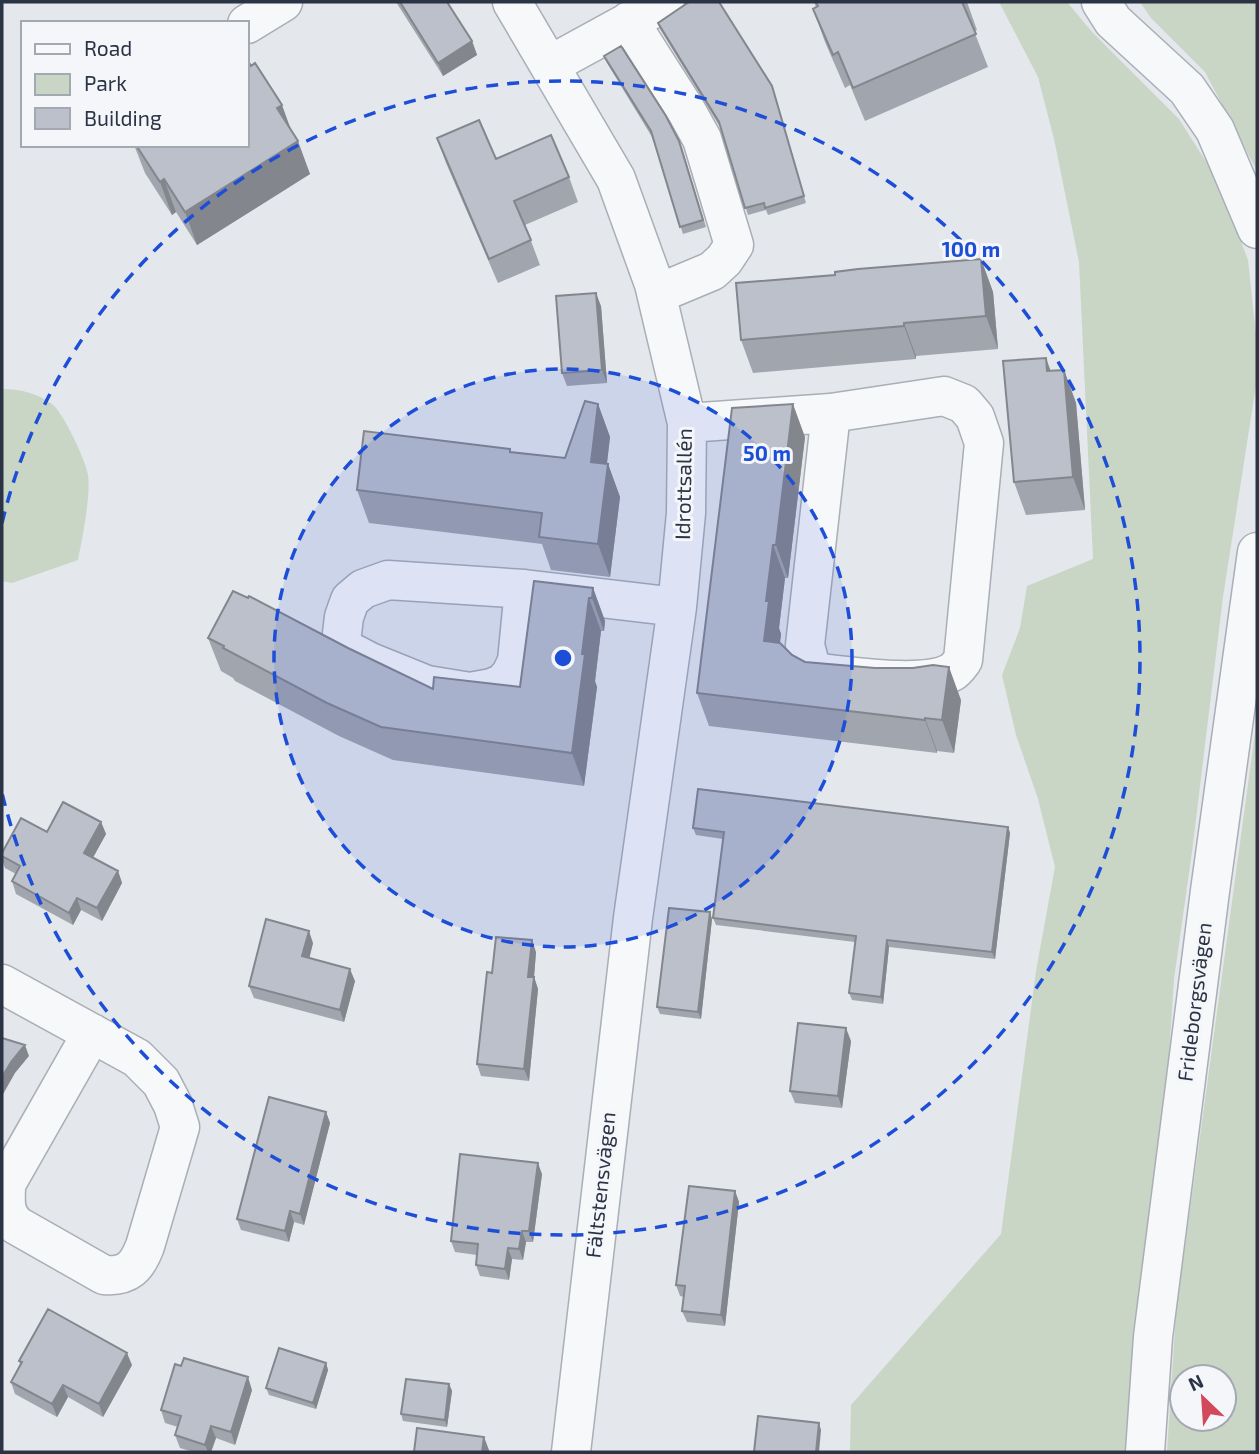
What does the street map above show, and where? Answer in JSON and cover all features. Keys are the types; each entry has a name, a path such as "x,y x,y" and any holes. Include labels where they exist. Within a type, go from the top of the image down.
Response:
{"street":[{"path":"248,23 283,2"},
{"name":"Idrottsallén","path":"512,2 617,179 657,294 687,423 686,513 677,607 633,918"},
{"path":"550,65 665,2"},
{"path":"1101,2 1113,21 1187,89 1215,130 1257,229"},
{"path":"629,22 702,139 734,245 712,271 657,294"},
{"path":"687,423 831,413 944,396 964,404 975,417 984,443 963,660 953,672 932,678 904,680 819,673 810,664 804,645 829,449 831,413"},
{"name":"Frideborgsvägen","path":"1145,1452 1153,1337 1257,552"},
{"path":"524,589 517,661 503,683 492,688 470,692 427,685 370,663 345,649 341,642 344,617 350,600 363,589 388,580 524,589 677,607"},
{"name":"Fältstensvägen","path":"571,1452 633,918"},
{"path":"2,984 92,1033 137,1058 161,1082 173,1105 180,1127 139,1262 129,1271 117,1276 104,1275 16,1225 7,1216 6,1184 92,1033"}],"green space":[{"path":"999,2 1067,2 1093,33 1179,119 1217,179 1248,260 1257,344 1257,379 1223,597 1174,979 1161,1181 1129,1452 850,1452 851,1405 1001,1234 1036,971 1055,867 1038,799 1016,735 1002,675 1020,628 1027,586 1093,559 1079,262 1054,139 1038,77"},
{"path":"1140,2 1257,2 1257,171 1205,72 1151,18"},
{"path":"2,389 34,394 57,409 79,448 89,484 78,560 12,583 2,581"},
{"path":"1257,718 1257,1452 1167,1452 1168,1433 1238,1433 1238,1363 1173,1363 1176,1313"}],"building":[{"path":"400,2 447,2 472,41 438,63"},
{"path":"689,2 719,2 772,86 804,196 765,208 764,203 745,208 719,122 658,23"},
{"path":"816,2 962,2 976,34 853,88 838,52 833,55 813,9 818,6"},
{"path":"621,46 679,141 703,220 680,227 651,131 604,56"},
{"path":"248,61 251,66 255,63 282,105 277,108 298,141 185,212 164,179 160,182 137,147 248,147"},
{"path":"479,120 496,159 551,135 569,177 514,201 531,240 489,259 437,138"},
{"path":"981,259 986,316 741,340 736,283"},
{"path":"596,293 602,370 562,373 556,296"},
{"path":"1046,358 1047,371 1064,370 1073,477 1014,482 1003,361"},
{"path":"585,401 598,404 591,462 608,464 598,544 539,537 542,513 357,490 364,431 565,458"},
{"path":"793,404 776,545 773,545 766,601 769,601 764,641 780,643 792,655 805,662 875,668 933,665 949,667 942,720 697,693 732,408"},
{"path":"534,581 593,588 592,598 589,598 582,654 585,654 572,753 381,727 327,703 208,638 233,591 248,598 249,596 433,689 434,677 520,687"},
{"path":"698,789 1008,827 992,952 887,940 881,997 849,993 856,936 713,918 724,832 693,828"},
{"path":"63,802 101,822 84,853 118,871 97,908 77,898 69,913 12,881 20,866 2,856 21,818 47,832"},
{"path":"669,908 710,912 698,1012 657,1007"},
{"path":"266,919 309,931 302,956 350,969 340,1010 249,986"},
{"path":"496,937 532,940 528,977 534,977 524,1069 477,1064 487,972 492,973"},
{"path":"798,1023 846,1028 838,1096 790,1091"},
{"path":"2,1038 25,1045 2,1077"},
{"path":"269,1097 326,1112 300,1214 290,1211 285,1231 237,1219"},
{"path":"460,1154 538,1163 529,1231 522,1231 519,1249 508,1248 505,1269 476,1265 478,1244 451,1241"},
{"path":"689,1186 735,1191 721,1315 682,1311 685,1286 676,1285"},
{"path":"48,1309 127,1353 99,1404 63,1385 52,1404 11,1382 22,1362 19,1361"},
{"path":"279,1348 326,1363 313,1403 266,1388"},
{"path":"184,1358 248,1377 231,1432 211,1426 205,1445 175,1435 181,1416 161,1410 175,1364 181,1366"},
{"path":"406,1379 449,1384 445,1420 401,1414"},
{"path":"758,1416 819,1423 816,1452 754,1452"},
{"path":"417,1428 484,1437 482,1452 414,1452"}]}
